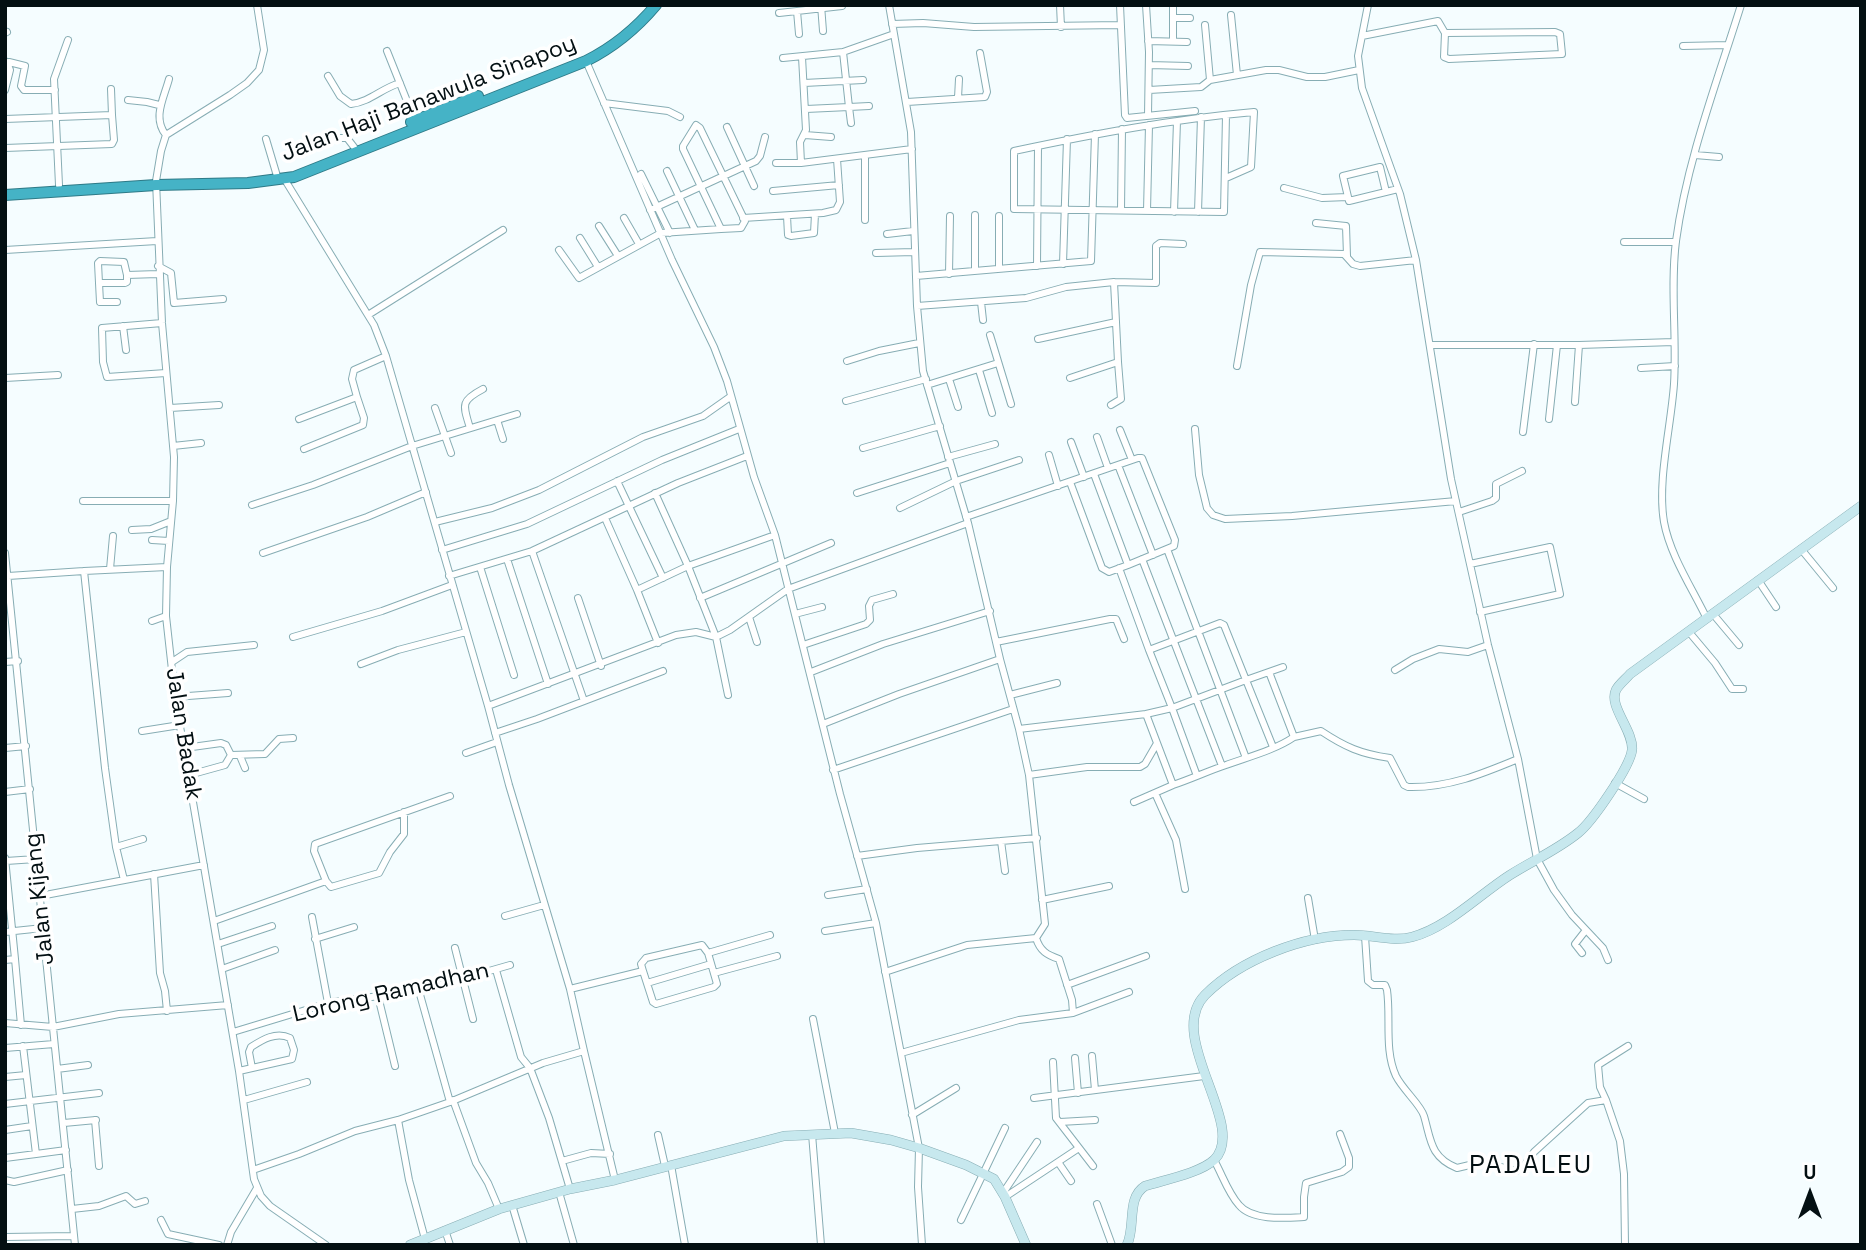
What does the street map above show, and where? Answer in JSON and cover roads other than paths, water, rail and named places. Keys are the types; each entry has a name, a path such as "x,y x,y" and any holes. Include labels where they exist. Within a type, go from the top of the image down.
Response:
{"highway":[{"name":"Jalan Haji Banawula Sinapoy","path":"300,172 415,121 605,48 647,5"},
{"name":"Jalan Haji Banawula Sinapoy","path":"156,183 281,178 300,172 586,61 629,35 656,5"},
{"path":"5,189 156,183"},
{"path":"5,194 156,183"}],"street":[{"path":"169,79 159,105 161,128 166,135 230,95 259,70 264,50 257,5"},
{"path":"888,5 907,102 912,149 919,343 927,382 967,520 1029,775 1045,924 1036,938 1043,952 1059,959 1073,1013"},
{"path":"1060,5 1061,27"},
{"path":"1120,5 1127,118 1148,115 1254,113 1251,167 1226,178"},
{"path":"1146,5 1148,115"},
{"path":"1172,5 1173,41"},
{"path":"1368,5 1358,56 1359,70 1366,98 1398,188 1416,260 1459,512 1480,612 1518,759 1537,859 1554,890 1603,948 1608,960"},
{"path":"1739,645 1710,616 1674,550 1664,518 1663,486 1675,366 1673,271 1676,242 1695,155 1741,5"},
{"path":"779,13 842,6"},
{"path":"821,7 823,31"},
{"path":"797,11 799,34"},
{"path":"1231,15 1237,75"},
{"path":"1173,18 1189,18"},
{"path":"1362,36 1438,21 1446,33 1444,57 1449,60 1562,54 1560,34 1555,32 1446,33"},
{"path":"892,24 923,23 974,27 1120,25"},
{"path":"1205,25 1210,80"},
{"path":"783,58 843,52 894,34"},
{"path":"59,185 55,75 68,40"},
{"path":"1148,41 1187,42"},
{"path":"1683,46 1728,45"},
{"path":"387,51 415,121"},
{"path":"843,52 851,123"},
{"path":"907,102 986,96 980,53"},
{"path":"801,163 800,142 805,135 806,109 802,57"},
{"path":"586,61 653,208 670,233"},
{"path":"5,90 9,73 7,62 25,66 21,86 24,90 55,90"},
{"path":"1149,65 1188,66"},
{"path":"1149,90 1201,87 1210,80 1266,70 1279,70 1307,77 1325,77 1359,70"},
{"path":"328,76 340,96 351,104 367,100 389,86 400,83"},
{"path":"958,79 958,98"},
{"path":"804,83 863,80"},
{"path":"5,148 113,144 111,89"},
{"path":"128,100 159,105"},
{"path":"604,103 659,110 680,117"},
{"path":"806,109 869,106"},
{"path":"1198,114 1177,121 1014,151 1014,209 1224,212 1226,115"},
{"path":"1198,114 1198,212"},
{"path":"5,119 112,115"},
{"path":"1174,212 1177,121"},
{"path":"559,250 577,277 661,233 741,228 745,223 743,218 724,175 696,125 682,147 721,229"},
{"path":"1147,211 1149,125"},
{"path":"727,127 754,186"},
{"path":"1121,210 1122,129"},
{"path":"916,276 1091,261 1095,134"},
{"name":"Jalan Badak","path":"166,135 156,183 160,303 173,446 173,501 166,616 180,725 257,1188"},
{"path":"805,135 831,137"},
{"path":"653,208 756,160 760,156 765,137"},
{"path":"336,138 346,138 354,147"},
{"path":"266,139 281,178 368,316 386,356 570,989 615,1180"},
{"path":"1063,264 1068,139"},
{"path":"1037,266 1038,146"},
{"path":"776,163 801,163 912,149"},
{"path":"1695,155 1719,157"},
{"path":"865,156 865,220"},
{"path":"743,218 815,214 836,210 839,208 837,159"},
{"path":"1386,192 1380,166 1343,176 1349,201 1386,192 1398,188"},
{"path":"667,172 695,230"},
{"path":"641,174 661,233 727,381 747,456 775,535 811,672 833,771 876,923 919,1148 918,1187 922,1245"},
{"path":"773,191 839,185"},
{"path":"1284,188 1322,198 1348,197"},
{"path":"787,216 788,234 791,236 814,233 815,214"},
{"path":"975,215 975,271"},
{"path":"949,274 950,216"},
{"path":"999,216 999,269"},
{"path":"624,218 639,244"},
{"path":"1317,223 1346,226 1347,256 1353,264 1360,266 1416,260"},
{"path":"600,226 618,256"},
{"path":"368,316 503,230"},
{"path":"887,234 913,231"},
{"path":"580,237 598,267"},
{"path":"5,250 157,241"},
{"path":"1624,242 1676,242"},
{"path":"917,306 1026,298 1066,287 1114,282 1156,284 1156,246 1160,243 1183,244"},
{"path":"876,253 914,251"},
{"path":"1237,366 1251,285 1260,252 1347,256"},
{"path":"99,283 126,283 124,262 98,263 99,301 117,302"},
{"path":"127,275 169,271 173,278 174,303"},
{"path":"1111,405 1121,398 1114,282"},
{"path":"160,303 223,299"},
{"path":"981,302 983,320"},
{"path":"162,323 101,329 104,376 113,378 166,373"},
{"path":"1038,339 1116,323"},
{"path":"123,326 126,350"},
{"path":"990,335 1011,404"},
{"path":"1430,345 1674,342"},
{"path":"847,361 878,351 919,343"},
{"path":"1522,432 1534,344"},
{"path":"1549,419 1557,345"},
{"path":"1575,402 1579,345"},
{"path":"304,449 363,425 364,418 352,379 354,370 386,356"},
{"path":"1070,378 1118,362"},
{"path":"846,401 949,379 998,363"},
{"path":"1641,368 1675,366"},
{"path":"979,370 992,413"},
{"path":"5,378 58,375"},
{"path":"949,379 958,407"},
{"path":"470,428 465,401 483,389"},
{"path":"299,419 357,397"},
{"path":"435,522 492,508 539,490 643,437 703,416 730,397"},
{"path":"170,408 219,405"},
{"path":"435,408 451,453"},
{"path":"252,505 313,485 412,446 517,414"},
{"path":"496,420 503,439"},
{"path":"863,448 940,426"},
{"path":"442,550 516,529 663,460 739,429"},
{"path":"1195,429 1199,475 1207,508 1213,515 1225,519 1292,516 1457,501"},
{"path":"1119,430 1132,460"},
{"path":"1097,437 1108,468"},
{"path":"1071,442 1084,477"},
{"path":"173,446 201,443"},
{"path":"857,493 995,444"},
{"path":"1049,455 1059,486"},
{"path":"449,576 532,551 655,494 747,456"},
{"path":"716,637 788,589 967,520 1070,482 1094,474 1108,468 1132,460 1142,458 1176,543 1109,572 1102,568 1070,482"},
{"path":"900,509 956,481 1019,460"},
{"path":"1118,465 1153,555"},
{"path":"1459,512 1492,501 1496,498 1496,484 1522,471"},
{"path":"1094,474 1128,565"},
{"path":"617,481 663,578"},
{"path":"263,553 336,529 426,492"},
{"path":"655,494 688,566 716,637 728,695"},
{"path":"83,501 173,501"},
{"path":"1127,1245 1134,1199 1139,1190 1203,1167 1214,1160 1222,1146 1222,1123 1204,1076 1195,1024 1196,1009 1202,998 1237,970 1279,950 1315,940 1354,935 1405,939 1427,932 1524,862 1537,859 1580,832 1608,797 1630,757 1632,747 1615,700 1617,688 1630,674 1861,506"},
{"path":"605,518 658,643"},
{"path":"132,530 151,529 171,521"},
{"path":"637,590 688,566 775,535"},
{"path":"110,569 113,536"},
{"path":"152,540 169,541"},
{"path":"700,598 831,543"},
{"path":"1470,564 1550,547 1560,594 1480,612"},
{"path":"1167,549 1247,758"},
{"path":"1801,549 1833,588"},
{"path":"532,551 584,701"},
{"name":"Jalan Kijang","path":"5,553 75,1245"},
{"path":"507,559 548,684"},
{"path":"1142,559 1222,766"},
{"path":"8,576 167,567"},
{"path":"480,567 514,676"},
{"path":"1119,568 1197,776"},
{"path":"84,571 105,768 116,847 124,880"},
{"path":"1758,580 1776,607"},
{"path":"293,637 382,611 452,585"},
{"path":"803,645 866,624 870,620 869,606 872,600 893,594"},
{"path":"578,598 601,666"},
{"path":"794,614 822,607"},
{"path":"811,672 883,644 990,611"},
{"path":"152,621 166,616"},
{"path":"749,617 757,642"},
{"path":"996,642 1110,619 1116,619 1124,639"},
{"path":"1149,650 1220,623 1224,625 1273,747"},
{"path":"361,664 398,650 466,632"},
{"path":"488,706 687,632 704,632 716,637"},
{"path":"1689,632 1732,689 1743,689"},
{"path":"170,651 187,652 254,645"},
{"path":"1395,670 1413,659 1439,649 1468,652 1488,645"},
{"path":"172,662 187,652"},
{"path":"823,724 925,684 1000,659"},
{"path":"5,662 18,661"},
{"path":"1019,729 1146,714 1172,708 1283,667"},
{"path":"495,733 663,671"},
{"path":"1269,672 1294,737"},
{"path":"1010,695 1057,683"},
{"path":"176,697 228,693"},
{"path":"833,771 1013,709"},
{"path":"1146,714 1173,785"},
{"path":"142,731 180,725"},
{"path":"1134,802 1294,737 1321,730 1343,746 1390,758 1404,785 1408,787 1439,786 1459,781 1518,759"},
{"path":"231,755 265,754 279,739 293,738"},
{"path":"185,748 221,743 226,745 231,755"},
{"path":"466,753 497,743"},
{"path":"1029,775 1087,767 1140,767 1145,764 1156,745"},
{"path":"5,747 26,746"},
{"path":"189,775 225,765 231,755"},
{"path":"240,756 245,768"},
{"path":"1615,783 1644,799"},
{"path":"5,792 30,789"},
{"path":"1155,793 1176,840 1185,890"},
{"path":"404,812 404,834 390,852 382,870 372,876 331,887 314,851 315,844 404,812 450,796"},
{"path":"858,856 1037,838"},
{"path":"116,847 143,839"},
{"path":"1001,841 1005,871"},
{"path":"21,1025 15,959 9,931 5,859 36,859"},
{"path":"40,896 204,865"},
{"path":"154,874 160,973 167,1011"},
{"path":"214,921 326,881"},
{"path":"1042,900 1109,886"},
{"path":"828,895 867,889"},
{"path":"1308,898 1315,940"},
{"path":"505,916 544,905"},
{"path":"312,917 328,1003"},
{"path":"825,931 876,923"},
{"path":"218,944 272,926"},
{"path":"315,939 354,927"},
{"path":"9,931 43,928"},
{"path":"1582,953 1575,944 1586,930"},
{"path":"708,953 770,935"},
{"path":"1365,936 1368,981 1373,985 1385,985 1387,990 1391,1054 1396,1076 1424,1114 1429,1141 1439,1157 1447,1163 1457,1168 1478,1163 1511,1171 1520,1169 1534,1152 1588,1103 1606,1100"},
{"path":"885,972 967,945 1036,938"},
{"path":"699,945 705,947 708,953 717,984 714,987 654,1004 641,964 646,958 699,945"},
{"path":"455,948 473,1019"},
{"path":"222,968 275,950"},
{"path":"714,973 777,956"},
{"path":"1067,985 1146,956"},
{"path":"5,960 15,959"},
{"path":"647,983 711,964"},
{"name":"Lorong Ramadhan","path":"233,1032 328,1003 419,991 510,965"},
{"path":"496,970 521,1057 530,1068 570,1189"},
{"path":"570,989 643,971"},
{"path":"419,991 452,1101 476,1163 499,1209"},
{"path":"901,1053 1018,1020 1073,1013 1129,992"},
{"path":"378,996 395,1066"},
{"path":"5,1023 53,1027 119,1014 228,1005"},
{"path":"813,1019 835,1133"},
{"path":"239,1072 292,1059 290,1038 283,1035 272,1037 251,1047 249,1052 252,1068"},
{"path":"5,1048 54,1044"},
{"path":"23,1046 36,1154"},
{"path":"1625,1245 1624,1174 1620,1141 1600,1087 1598,1065 1628,1046"},
{"path":"253,1170 355,1131 398,1120 452,1101 530,1068 584,1051"},
{"path":"1091,1056 1096,1090"},
{"path":"1075,1058 1078,1093"},
{"path":"1053,1062 1056,1118 1093,1166"},
{"path":"57,1069 88,1065"},
{"path":"5,1077 26,1075"},
{"path":"1034,1098 1204,1076"},
{"path":"244,1100 307,1082"},
{"path":"912,1115 956,1088"},
{"path":"5,1104 99,1093"},
{"path":"64,1123 97,1120 99,1166"},
{"path":"398,1120 409,1180 425,1239"},
{"path":"1060,1122 1095,1120"},
{"path":"5,1130 32,1126"},
{"path":"961,1220 1005,1128"},
{"path":"410,1245 499,1209 570,1189 615,1180 783,1136 835,1133 866,1134 919,1148 994,1179 1026,1245"},
{"path":"812,1134 821,1245"},
{"path":"658,1135 668,1165 685,1245"},
{"path":"1214,1160 1239,1205 1247,1211 1283,1218 1304,1217 1306,1183 1342,1172 1349,1167 1349,1158 1340,1135"},
{"path":"1004,1195 1037,1142"},
{"path":"1004,1195 1079,1148"},
{"path":"5,1158 66,1150"},
{"path":"562,1161 591,1153 610,1154"},
{"path":"1058,1162 1071,1181"},
{"path":"5,1180 14,1182 68,1170"},
{"path":"227,1245 257,1188 270,1206 326,1245"},
{"path":"559,1192 574,1245"},
{"path":"72,1209 99,1206 126,1196 135,1203 145,1200"},
{"path":"1097,1204 1112,1245"},
{"path":"512,1205 524,1245"},
{"path":"160,1220 169,1234 219,1245"},
{"path":"445,1230 450,1245"},
{"path":"5,1237 74,1236"}],"district":[{"name":"PADALEU","path":"1531,1166"}]}
